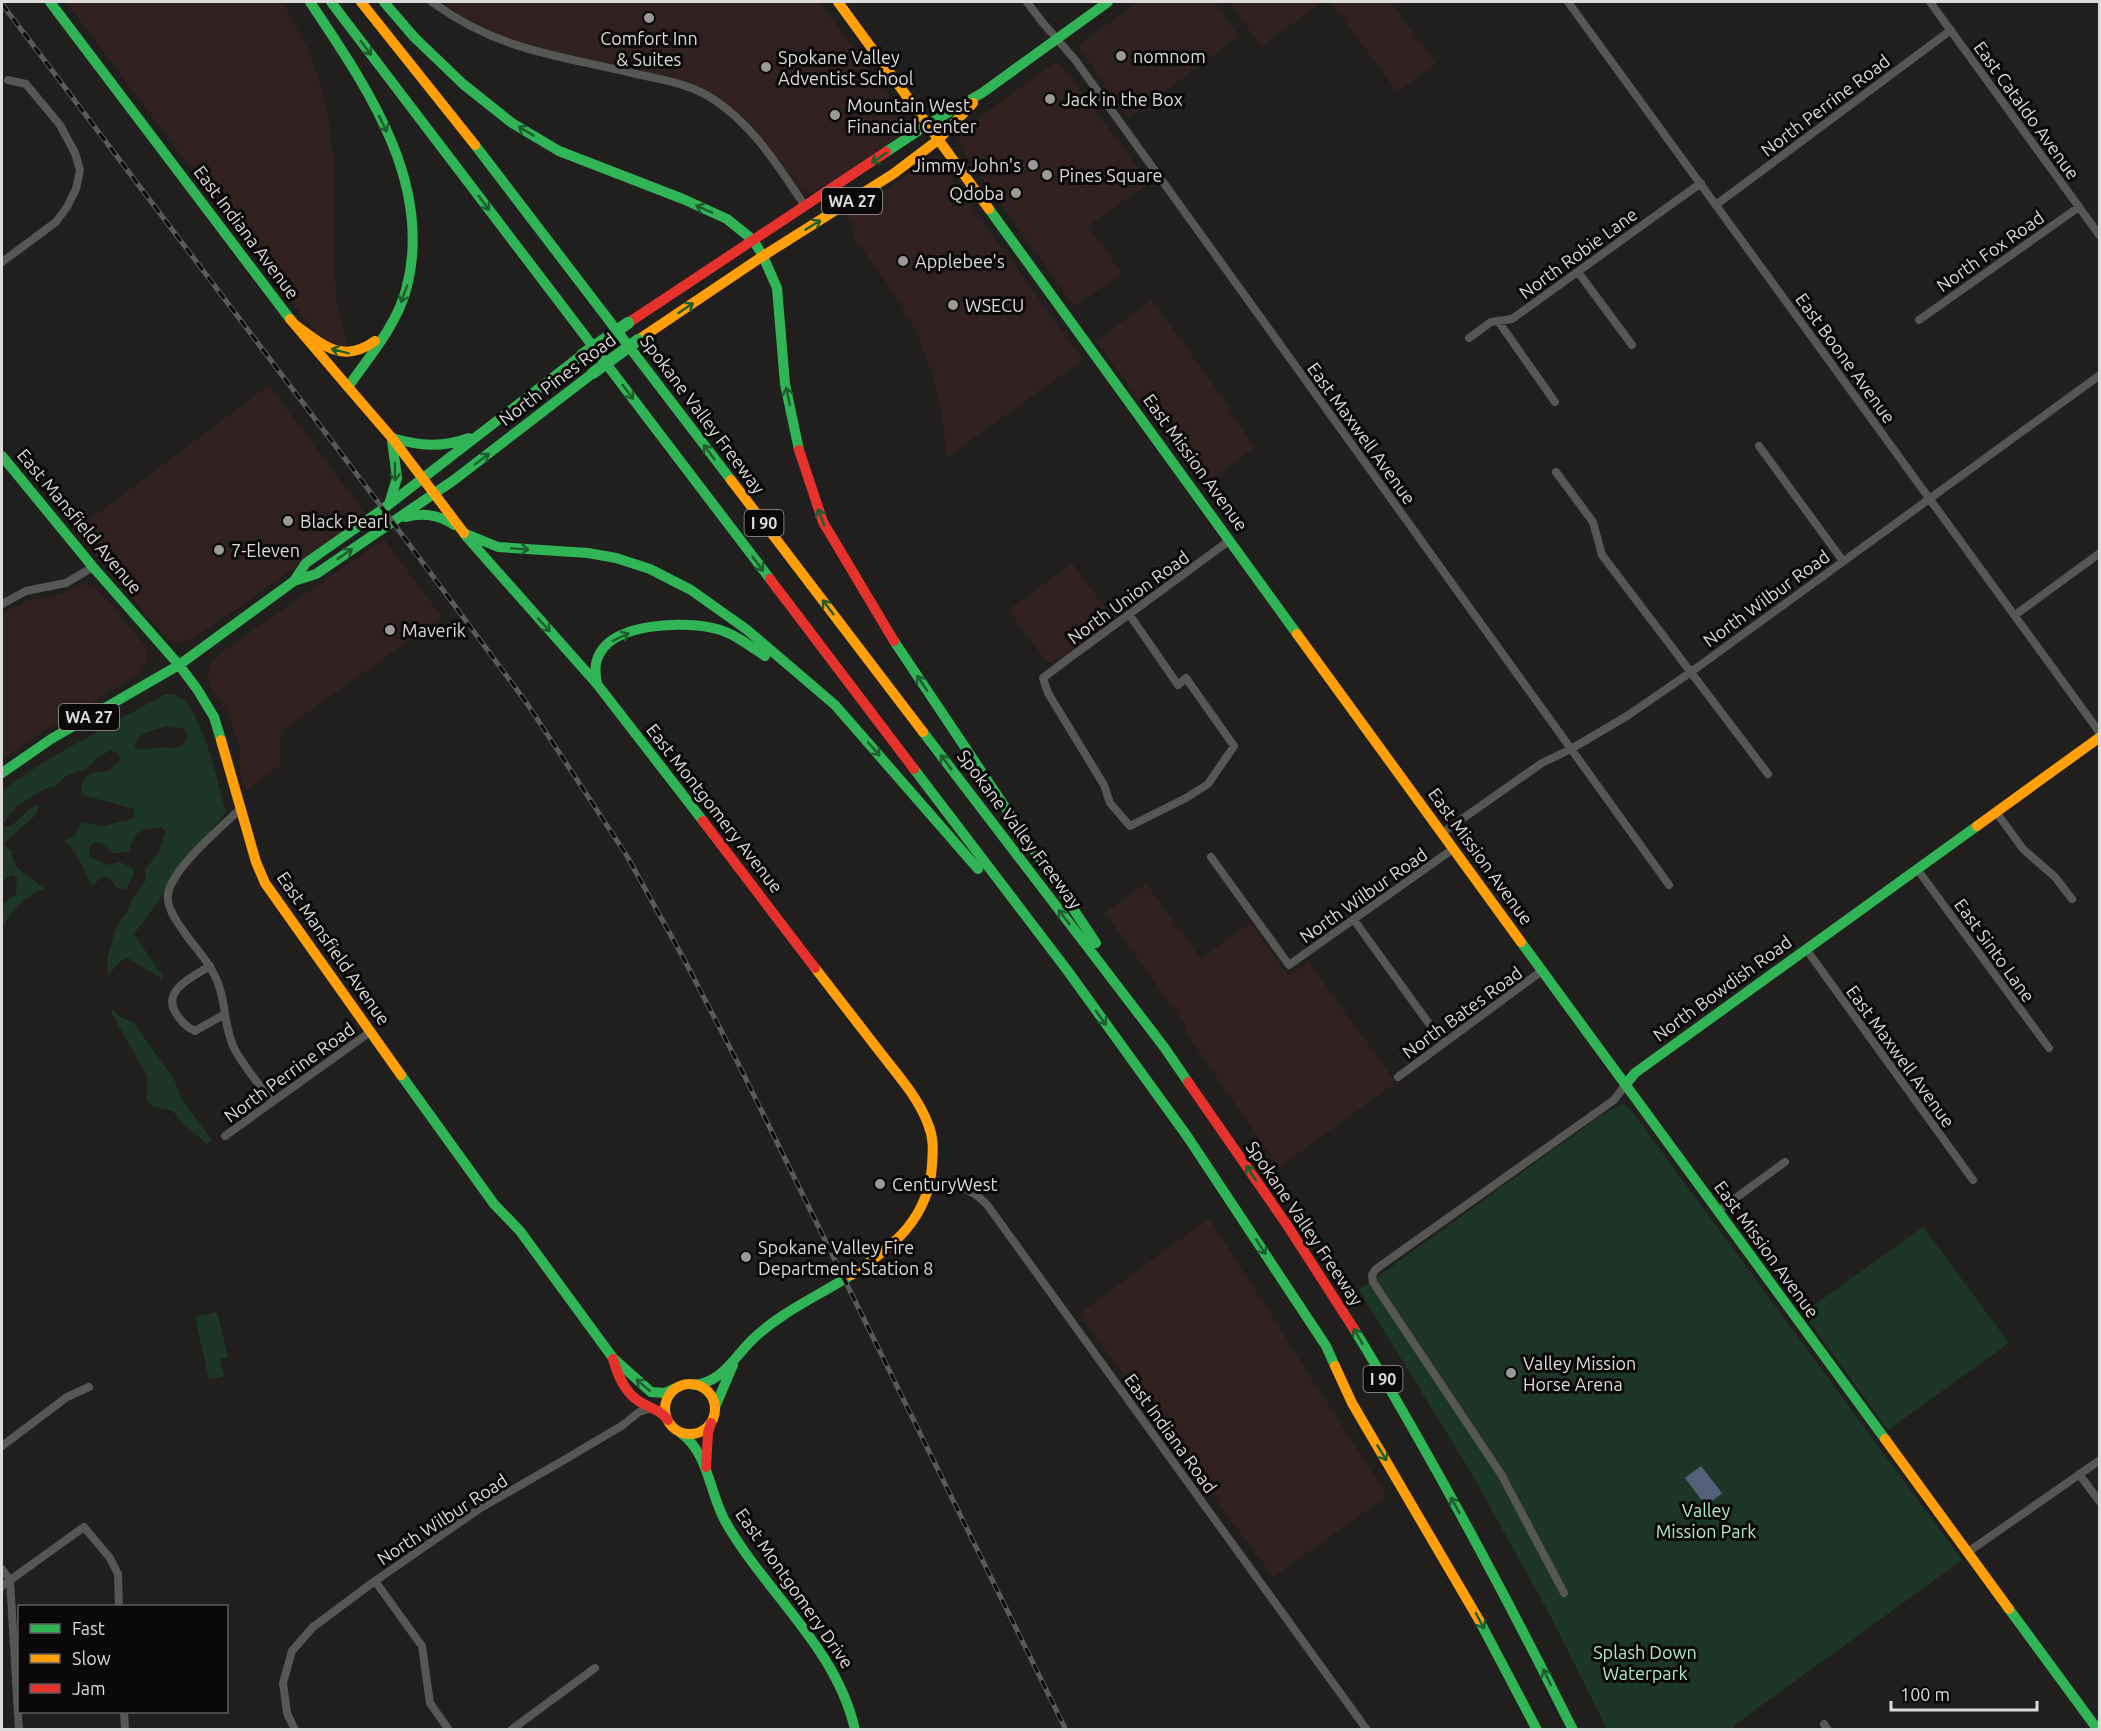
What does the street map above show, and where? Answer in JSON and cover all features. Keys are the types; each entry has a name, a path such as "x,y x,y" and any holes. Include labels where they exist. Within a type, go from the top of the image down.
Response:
{"main road":[{"name":"East Indiana Avenue","path":"50,2 294,324 392,438 423,479"},
{"path":"310,2 345,54 380,117 400,164 411,201 415,228 413,255 406,289 395,317 348,387"},
{"name":"I 90","path":"331,2 1067,970 1187,1136 1326,1346 1352,1403 1467,1598 1537,1730"},
{"name":"Spokane Valley Freeway","path":"361,2 485,158 1164,1047 1287,1226 1355,1330 1448,1492 1526,1636 1573,1730"},
{"path":"384,2 414,37 462,84 512,123 559,151 683,199 726,219 753,240 777,288 785,384 800,453 822,522 893,640 1164,1047"},
{"name":"East Mission Avenue","path":"838,2 2098,1730"},
{"name":"North Pines Road","path":"294,581 306,563 423,479 582,355 927,125 982,93 1108,2"},
{"name":"North Pines Road","path":"2,773 51,739 179,665 294,581 316,574 435,494 638,340 763,256 893,174 938,140 982,93"},
{"path":"294,324 340,353 353,354 367,348 386,331"},
{"path":"389,504 397,478 392,438 422,447 453,444 480,433"},
{"name":"East Mansfield Avenue","path":"2,456 93,567 179,665 214,717 256,862 265,883 494,1204 520,1232 613,1358 651,1392 664,1394 678,1387"},
{"name":"East Montgomery Avenue","path":"423,479 495,571 597,684 920,1105 933,1142 931,1182"},
{"path":"396,519 415,514 433,514 447,519 464,533 498,547 588,553 616,558 650,569 691,590 746,629 835,705 1067,970"},
{"path":"597,684 595,664 610,642 644,627 695,625 715,628 741,641 835,705"},
{"name":"North Bowdish Road","path":"1626,1084 1635,1074 2100,737"},
{"path":"734,1362 715,1407 711,1423 698,1433 681,1433 669,1422 666,1415 667,1399 678,1387 713,1381 764,1330 853,1274 903,1234 921,1212 931,1182"},
{"name":"East Mansfield Avenue","path":"613,1358 619,1377 637,1400 658,1409 669,1422"},
{"path":"694,1385 708,1392 715,1407"},
{"name":"East Montgomery Drive","path":"706,1467 708,1433 711,1423"},
{"name":"East Montgomery Drive","path":"681,1433 694,1444 706,1467 717,1507 732,1532 826,1661 841,1688 855,1730"}],"street":[{"path":"432,2 486,35 525,49 681,84 709,96 750,130 774,160 805,206"},
{"name":"East Maxwell Avenue","path":"1027,2 1076,61 1669,885"},
{"name":"East Boone Avenue","path":"1568,2 2100,733"},
{"name":"East Cataldo Avenue","path":"1930,2 2100,236"},
{"name":"North Perrine Road","path":"1717,204 1951,30"},
{"path":"2,261 56,222 76,189 80,170 75,153 60,125 26,84 8,81"},
{"name":"North Robie Lane","path":"1469,338 1491,322 1512,318 1701,183"},
{"name":"North Fox Road","path":"1918,320 2079,207"},
{"path":"1578,272 1632,345"},
{"path":"1498,321 1555,402"},
{"name":"North Wilbur Road","path":"1442,833 1542,763 1627,716 1691,672 2100,375"},
{"path":"1759,446 1843,561"},
{"path":"1556,472 1593,522 1602,555 1768,774"},
{"name":"North Union Road","path":"1129,614 1178,685 1186,678 1234,746 1208,784 1186,798 1130,826 1110,803 1104,784 1048,693 1043,678 1129,614 1230,540"},
{"path":"2015,615 2100,553"},
{"path":"2,604 26,591 66,583 93,567"},
{"path":"241,808 192,857 176,877 168,891 168,902 179,925 210,966 221,991 227,1029 235,1050 272,1102"},
{"path":"1996,812 2023,849 2055,877 2072,899"},
{"name":"North Wilbur Road","path":"1211,857 1289,965 1454,849"},
{"name":"East Sinto Lane","path":"1917,869 2049,1048"},
{"path":"1354,920 1443,1043"},
{"name":"East Maxwell Avenue","path":"1806,949 1973,1180"},
{"path":"210,966 173,992 170,1000 174,1011 185,1026 195,1031 225,1014"},
{"name":"North Bates Road","path":"1398,1077 1543,970"},
{"name":"North Perrine Road","path":"225,1136 370,1032"},
{"name":"North Bowdish Road","path":"1564,1593 1501,1474 1373,1282 1372,1275 1376,1269 1614,1100 1626,1084"},
{"path":"1718,1210 1785,1162"},
{"name":"East Indiana Road","path":"931,1182 967,1188 988,1206 1367,1730"},
{"path":"2,1446 67,1397 89,1387"},
{"path":"628,1420 637,1400"},
{"name":"North Wilbur Road","path":"295,1730 287,1713 283,1683 292,1651 313,1627 479,1509 564,1460 645,1409 658,1409"},
{"path":"1968,1552 2100,1460"},
{"path":"2079,1474 2100,1503"},
{"path":"2,1586 84,1527 110,1558 118,1574 119,1605"},
{"path":"2,1569 10,1580 19,1730"},
{"path":"375,1581 422,1646 430,1703 449,1730"},
{"path":"511,1730 595,1668"},
{"path":"124,1713 125,1730"}],"shaded area":[{"path":"66,2 283,2 307,47 320,83 329,123 334,161 334,259 337,306 348,350 321,340"},
{"path":"441,2 820,2 904,118 907,127 904,135 818,193 809,194 799,188 754,128 734,109 711,94 682,81 510,40 465,18"},
{"path":"1138,2 1214,2 1239,36 1128,119 1079,47"},
{"path":"1229,2 1323,2 1261,46"},
{"path":"1331,2 1391,2 1436,64 1397,92"},
{"path":"1056,62 1064,68 1149,183 1088,226 1122,273 1075,307 968,159 958,140 962,130"},
{"path":"928,159 929,163 940,164 949,175 1083,360 947,457 941,411 932,373 916,332 899,301 853,235 852,222 846,214"},
{"path":"1152,300 1224,400 1254,448 1202,486 1096,341"},
{"path":"269,385 366,515 239,608 193,638 182,643 168,640 74,531"},
{"path":"384,539 442,617 281,731 280,765 245,790 240,771 239,745 226,710 211,686 208,676 209,667 219,654"},
{"path":"1072,563 1115,621 1064,658 1061,657 1051,662 1045,660 1008,610"},
{"path":"86,583 96,587 143,643 147,651 147,660 143,669 137,675 2,759 2,614 26,601 60,594"},
{"path":"1146,883 1201,959 1250,923 1288,975 1308,961 1396,1083 1279,1167 1184,1030 1187,1027 1105,913"},
{"path":"1209,1218 1387,1496 1273,1577 1079,1314"}],"green space":[{"path":"165,694 177,695 185,700 200,726 226,812 168,883 165,892 134,934 162,975 162,979 128,958 119,962 108,976 107,958 116,927 146,880 145,870 158,853 166,831 160,827 140,831 133,840 130,850 125,853 112,853 103,844 94,842 89,849 91,858 108,865 120,862 133,869 134,875 126,889 118,889 109,878 102,877 92,886 75,852 65,841 75,835 80,823 104,826 127,821 134,816 134,809 83,795 81,791 84,779 92,773 109,771 121,759 111,750 86,769 66,776 54,787 44,789 17,806 3,823 5,827 10,826 32,807 39,806 36,815 7,840 5,845 13,853 11,855 17,868 45,889 38,891 20,904 2,929 2,904 16,894 17,877 12,875 2,881 2,792 54,756","holes":["166,726 184,729 188,733 185,742 176,748 135,748 135,743 142,734"]},
{"path":"113,1010 120,1017 134,1023 175,1081 180,1097 212,1140 207,1144 183,1124 173,1111 154,1107 147,1101 147,1076 111,1012"},
{"name":"Valley Mission Park","path":"1622,1104 1634,1114 1962,1560 1733,1726 1735,1729 1607,1729 1550,1615 1469,1469 1359,1290 1600,1116"},
{"path":"1923,1227 2009,1343 1888,1430 1803,1313"},
{"path":"217,1312 228,1357 220,1359 224,1376 209,1379 195,1317"}],"water":[{"path":"1701,1466 1722,1493 1706,1506 1685,1478"}],"railway":[{"path":"2,4 526,702 627,856 740,1067 1066,1730"}],"traffic: fast":[{"path":"50,2 290,319"},
{"path":"310,2 373,102 390,138 403,174 411,212 412,251 406,290 396,316 348,387"},
{"path":"331,2 770,579"},
{"path":"384,2 414,37 463,84 512,123 559,151 683,199 727,219 753,240 777,288 785,384 799,450"},
{"path":"886,152 982,93 1108,2"},
{"path":"475,145 731,480"},
{"path":"989,209 1297,634"},
{"path":"582,355 628,323"},
{"path":"593,373 638,340"},
{"path":"294,581 306,563 383,509 582,355"},
{"path":"2,773 51,739 179,665 294,581 316,574 454,480 593,373"},
{"path":"392,438 431,445 469,438"},
{"path":"389,504 397,478 392,440"},
{"path":"2,456 93,567 179,665 214,717 221,740"},
{"path":"405,517 430,515 454,525"},
{"path":"464,533 498,547 588,553 616,558 650,569 691,590 746,629 835,705 978,869"},
{"path":"465,535 597,684 703,821"},
{"path":"597,684 595,672 597,661 600,653 609,643 621,635 654,626 689,625 717,629 736,637 765,656"},
{"path":"894,641 1096,943"},
{"path":"923,732 1164,1047 1188,1082"},
{"path":"914,769 1067,970 1187,1136 1326,1346 1335,1366"},
{"path":"1626,1084 1635,1073 1977,826"},
{"path":"1521,942 1885,1439"},
{"path":"401,1075 494,1204 520,1231 613,1358 651,1392 664,1393 678,1387"},
{"path":"694,1385 720,1375 762,1331 799,1305 851,1275"},
{"path":"1354,1329 1468,1527 1573,1730"},
{"path":"715,1407 733,1365"},
{"path":"681,1433 703,1462 720,1510 741,1547 817,1647 833,1673 846,1700 855,1730"},
{"path":"2009,1609 2098,1730"},
{"path":"1479,1620 1537,1730"}],"traffic: slow":[{"path":"361,2 475,145"},
{"path":"838,2 989,209"},
{"path":"638,340 763,256 893,174 938,140 973,103"},
{"path":"290,319 348,387"},
{"path":"294,324 323,344 342,351 363,348 375,341"},
{"path":"348,387 392,438 464,533"},
{"path":"731,480 923,732"},
{"path":"1297,634 1521,942"},
{"path":"1977,826 2100,737"},
{"path":"221,740 256,862 265,883 401,1075"},
{"path":"815,968 913,1095 924,1114 932,1139 929,1184 916,1216 894,1242 851,1275"},
{"path":"1335,1366 1352,1403 1479,1620"},
{"path":"690,1384 704,1388 711,1395 715,1409 711,1423 704,1430 690,1434 676,1430 669,1423 665,1409 669,1395 676,1388 690,1384"},
{"path":"1885,1439 2009,1609"}],"traffic: jam":[{"path":"628,323 886,152"},
{"path":"799,450 823,522 894,641"},
{"path":"770,579 914,769"},
{"path":"703,821 815,968"},
{"path":"1188,1082 1287,1225 1354,1329"},
{"path":"613,1359 620,1378 630,1394 640,1402 659,1411 668,1420"},
{"path":"706,1467 708,1433 711,1423"}],"place":[{"name":"Comfort Inn & Suites","path":"649,18"},
{"name":"nomnom","path":"1121,56"},
{"name":"Spokane Valley Adventist School","path":"766,67"},
{"name":"Jack in the Box","path":"1050,99"},
{"name":"Mountain West Financial Center","path":"835,115"},
{"name":"Jimmy John's","path":"1033,165"},
{"name":"Pines Square","path":"1047,175"},
{"name":"Qdoba","path":"1016,193"},
{"name":"Applebee's","path":"903,261"},
{"name":"WSECU","path":"953,305"},
{"name":"Black Pearl","path":"288,521"},
{"name":"7-Eleven","path":"219,550"},
{"name":"Maverik","path":"390,630"},
{"name":"CenturyWest","path":"880,1184"},
{"name":"Spokane Valley Fire Department Station 8","path":"746,1257"},
{"name":"Valley Mission Horse Arena","path":"1511,1373"}],"park label":[{"name":"Splash Down Waterpark","path":"1645,1662"}]}
